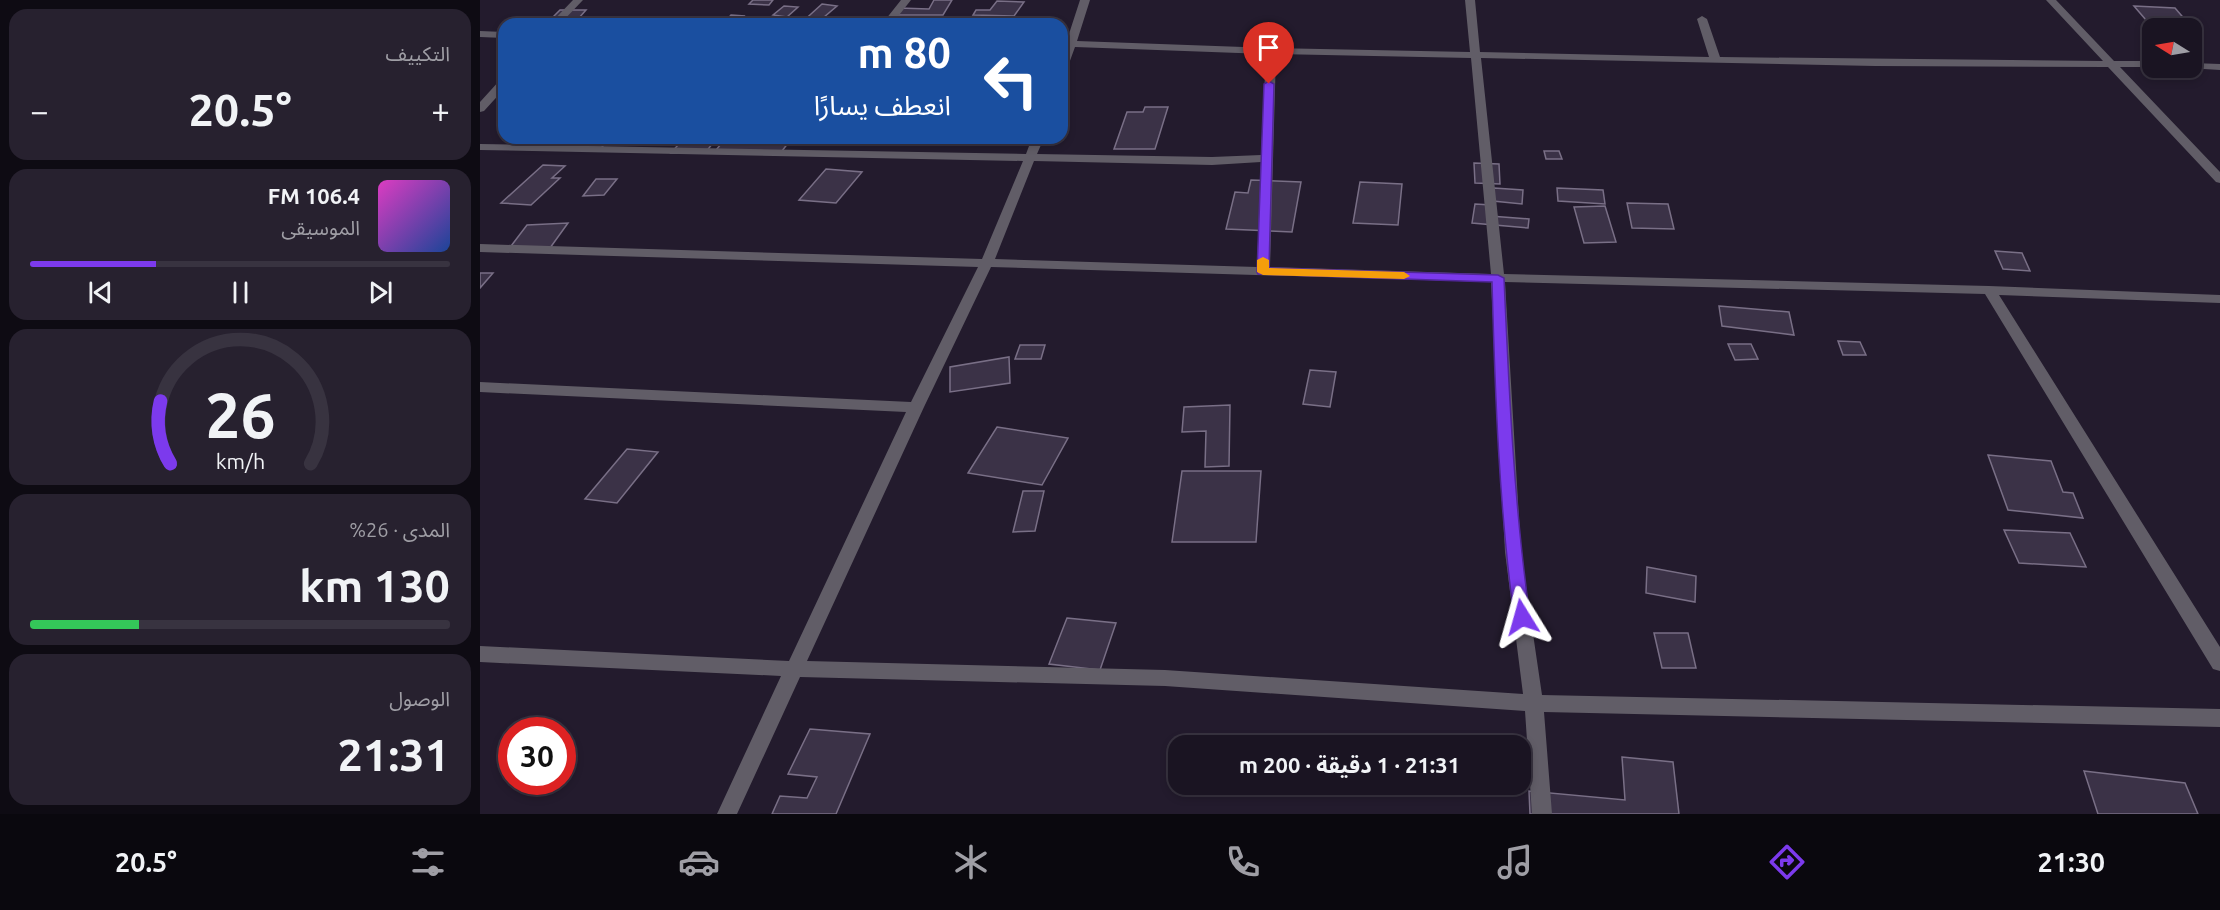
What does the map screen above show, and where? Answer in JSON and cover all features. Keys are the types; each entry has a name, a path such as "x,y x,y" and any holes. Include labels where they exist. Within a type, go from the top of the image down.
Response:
{"street":[{"path":"561,18 578,0"},
{"path":"892,18 906,0"},
{"path":"1068,38 1084,0"},
{"path":"1470,0 1498,278 1513,552 1534,703 1542,814"},
{"path":"2051,0 2220,179"},
{"path":"1702,19 1715,58"},
{"path":"480,34 498,35"},
{"path":"1068,43 1271,51 1715,58 1875,63 2142,64"},
{"path":"1263,272 1271,51"},
{"path":"2202,66 2220,67"},
{"path":"480,109 498,89"},
{"path":"727,814 916,407 987,262 1036,144"},
{"path":"480,147 1212,161 1266,158"},
{"path":"480,248 1263,272 1989,290 2220,299"},
{"path":"1989,290 2220,663"},
{"path":"480,387 916,407"},
{"path":"480,654 794,669 1165,678 1534,703 2220,718"}],"building":[{"path":"753,0 773,0 769,5 749,4"},
{"path":"934,0 952,0 943,15 894,15 899,8 929,9"},
{"path":"997,1 1024,2 1014,16 973,15 976,10 990,10"},
{"path":"822,4 837,6 823,18 807,18"},
{"path":"784,6 798,7 787,17 773,15"},
{"path":"2134,6 2175,8 2184,18 2144,18"},
{"path":"560,10 586,10 579,18 552,18"},
{"path":"731,15 744,16 742,18 728,18"},
{"path":"1145,107 1168,107 1155,149 1114,149 1127,112 1143,112"},
{"path":"544,144 579,144 573,150 539,149"},
{"path":"585,144 605,144 599,150 580,149"},
{"path":"679,144 712,144 705,153 671,153"},
{"path":"721,144 787,144 782,151 716,150"},
{"path":"1544,151 1559,151 1562,159 1546,159"},
{"path":"1474,163 1499,164 1500,184 1475,183"},
{"path":"543,165 565,166 552,178 560,178 531,205 501,203"},
{"path":"826,169 862,172 836,203 799,200"},
{"path":"596,179 617,179 604,195 583,196"},
{"path":"1251,180 1301,182 1292,232 1226,229 1235,192 1248,193"},
{"path":"1360,182 1402,184 1398,225 1353,223"},
{"path":"1494,188 1523,190 1522,204 1493,201"},
{"path":"1557,188 1603,190 1605,204 1558,201"},
{"path":"1627,203 1668,204 1674,229 1632,228"},
{"path":"1475,204 1491,205 1490,216 1529,219 1528,228 1472,223"},
{"path":"1605,206 1616,242 1584,243 1574,207"},
{"path":"568,223 550,248 508,250 527,225"},
{"path":"1995,251 2022,253 2030,271 2003,269"},
{"path":"480,273 493,273 480,288"},
{"path":"1719,306 1789,312 1794,335 1722,326"},
{"path":"1838,341 1860,342 1866,355 1843,355"},
{"path":"1728,344 1751,344 1758,359 1735,360"},
{"path":"1020,345 1045,345 1041,359 1015,359"},
{"path":"1009,357 1010,383 950,392 950,367"},
{"path":"1310,370 1336,372 1330,407 1303,404"},
{"path":"1230,405 1229,466 1205,467 1206,431 1182,432 1184,407"},
{"path":"997,427 1068,438 1042,485 968,473"},
{"path":"627,449 658,452 617,503 585,499"},
{"path":"1988,455 2051,461 2063,492 2073,493 2083,518 2008,510"},
{"path":"1182,471 1261,471 1256,542 1172,542"},
{"path":"1023,491 1044,491 1035,531 1013,532"},
{"path":"2004,530 2070,533 2086,567 2019,563"},
{"path":"1647,567 1696,576 1695,602 1646,593"},
{"path":"1067,618 1116,623 1100,670 1049,664"},
{"path":"1654,633 1688,633 1696,668 1662,668"},
{"path":"810,729 870,734 836,814 772,814 780,796 807,798 817,777 788,774"},
{"path":"1622,757 1673,762 1679,814 1530,814 1531,791 1625,800"},
{"path":"2084,771 2185,783 2198,814 2098,814"}],"slow traffic":[{"path":"1263,260 1263,272 1404,276"}],"route":[{"path":"1269,84 1263,272 1498,278 1513,552 1522,617"}]}
